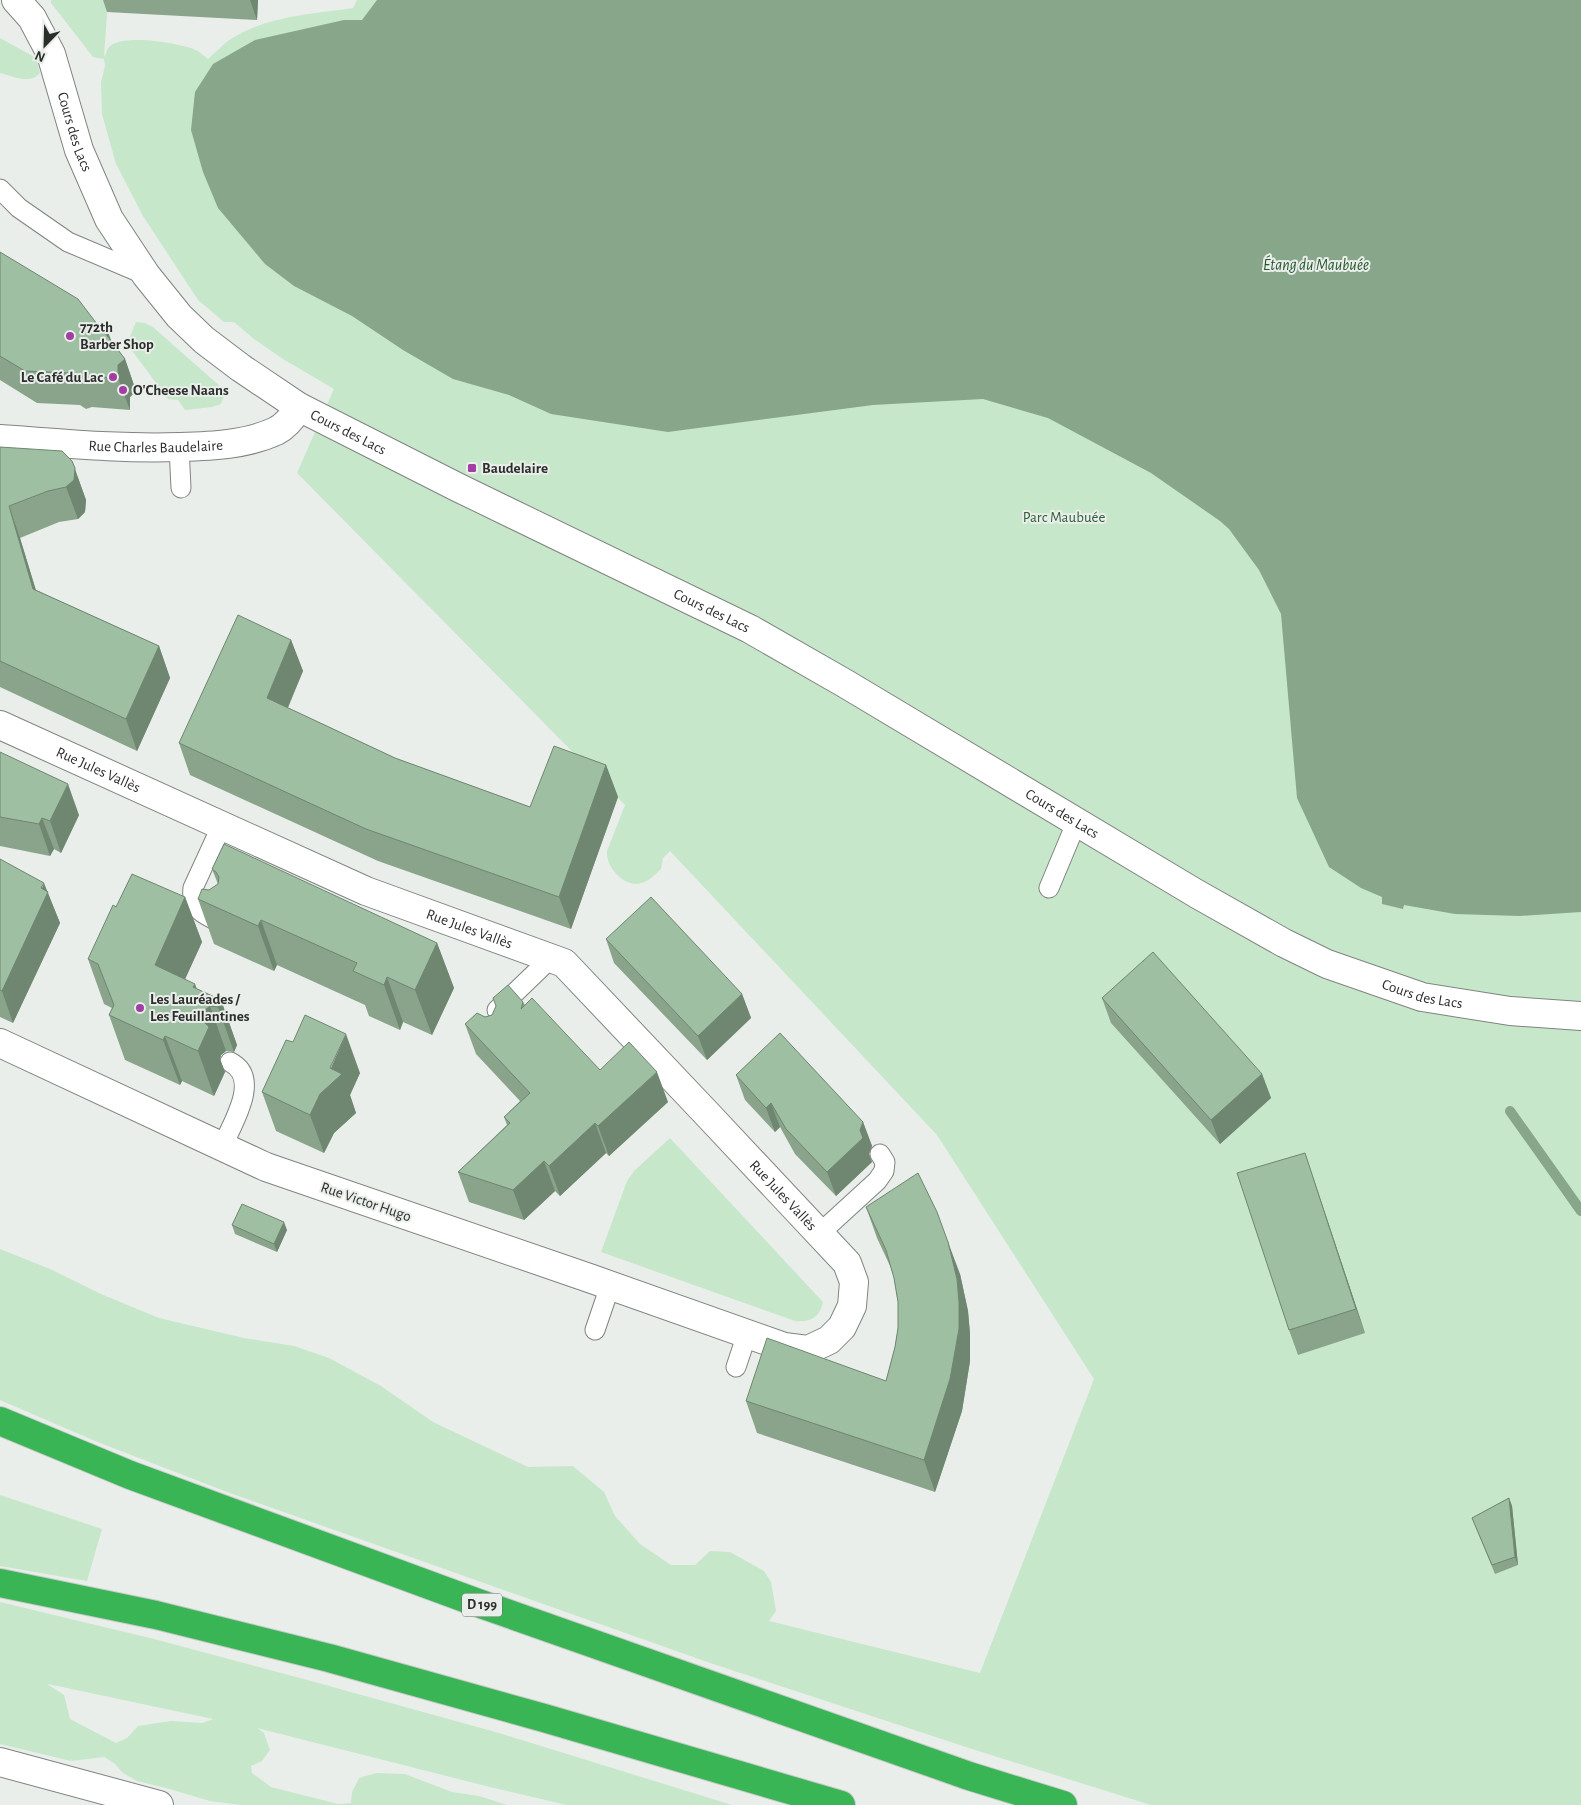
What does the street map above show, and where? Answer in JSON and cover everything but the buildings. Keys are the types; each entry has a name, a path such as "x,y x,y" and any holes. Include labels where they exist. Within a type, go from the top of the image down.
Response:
{"highway":[{"name":"D 199","path":"0,1421 130,1475 478,1604 969,1776 1063,1805"},
{"path":"0,1583 156,1615 329,1658 544,1718 841,1805"}],"street":[{"name":"Cours des Lacs","path":"16,0 32,18 51,54 79,150 109,219 146,275 179,316 204,340 241,368 299,407 458,488 750,629 1077,821 1197,894 1284,943 1327,964 1422,998 1510,1011 1581,1016"},
{"name":"Rue Charles Baudelaire","path":"0,439 140,448 212,446 277,431 291,420 299,407"},
{"name":"Rue Jules Vallès","path":"0,725 366,891 564,963 716,1122 846,1263"},
{"name":"Rue Victor Hugo","path":"0,1043 275,1170 784,1347 808,1350 829,1340 842,1327 852,1306 854,1282 846,1263"},
{"path":"0,1762 160,1805"}],"lane":[{"path":"0,189 19,208 68,242 146,275"},
{"path":"179,447 181,488"},
{"path":"1049,888 1077,821"},
{"path":"222,825 193,888 192,897 194,904 200,911 224,924"},
{"path":"491,1030 491,1021 498,1009 550,958"},
{"path":"222,1147 241,1103 245,1088 241,1070 230,1062"},
{"path":"819,1234 878,1181 884,1171 885,1162 880,1154"},
{"path":"595,1330 610,1286"},
{"path":"736,1367 745,1333"}],"green space":[{"name":"Parc Maubuée","path":"51,0 108,0 104,57 109,47 116,43 138,40 165,42 188,47 208,59 231,39 259,25 306,14 353,8 357,0 1581,0 1581,1805 1151,1805 972,1749 713,1664 227,1492 95,1441 0,1400 0,1249 50,1269 101,1294 159,1318 244,1338 294,1346 329,1358 381,1386 433,1422 528,1467 573,1466 604,1492 615,1516 640,1544 671,1565 695,1565 710,1551 730,1552 764,1571 771,1582 776,1611 769,1621 980,1673 1094,1379 937,1135 670,851 663,858 661,869 644,882 631,883 620,878 609,862 607,851 625,805 297,473 334,389 283,359 254,339 234,322 224,322 198,300 143,216 116,164 102,114 101,82 105,66 104,59 93,57 51,3"},
{"path":"0,38 36,58 40,73 36,77 26,79 0,73"},
{"path":"136,322 145,323 153,327 222,388 224,396 221,404 185,410 178,400 168,399 127,344"},
{"path":"670,1138 823,1302 816,1316 805,1321 795,1321 601,1252 627,1181 634,1171"},
{"path":"0,1495 102,1529 87,1581 0,1566"},
{"path":"0,1602 154,1639 499,1733 732,1805 567,1805 257,1728 264,1733 270,1750 262,1761 251,1766 252,1773 271,1787 338,1804 351,1803 352,1792 359,1778 376,1773 405,1774 452,1792 479,1796 507,1805 241,1805 210,1801 137,1781 123,1773 114,1763 104,1757 71,1761 0,1744","holes":["47,1684 213,1719 202,1723 171,1721 138,1726 127,1738 116,1743 70,1719 64,1695"]}],"water":[{"name":"Étang du Maubuée","path":"377,0 1581,0 1581,912 1520,916 1455,914 1404,905 1403,909 1382,904 1382,897 1361,888 1329,867 1297,798 1281,614 1259,570 1229,529 1220,521 1151,473 1048,418 983,399 873,405 668,432 551,414 509,395 453,379 403,350 352,316 294,286 265,264 218,208 203,172 191,130 195,92 213,64 255,40 344,20 362,20"}],"waterway":[{"path":"1510,1111 1581,1211"}],"place":[{"name":"772th Barber Shop","path":"70,336"},
{"name":"Le Café du Lac","path":"113,377"},
{"name":"O'Cheese Naans","path":"123,390"},
{"name":"Baudelaire","path":"472,468"},
{"name":"Les Lauréades / Les Feuillantines","path":"140,1008"}]}
